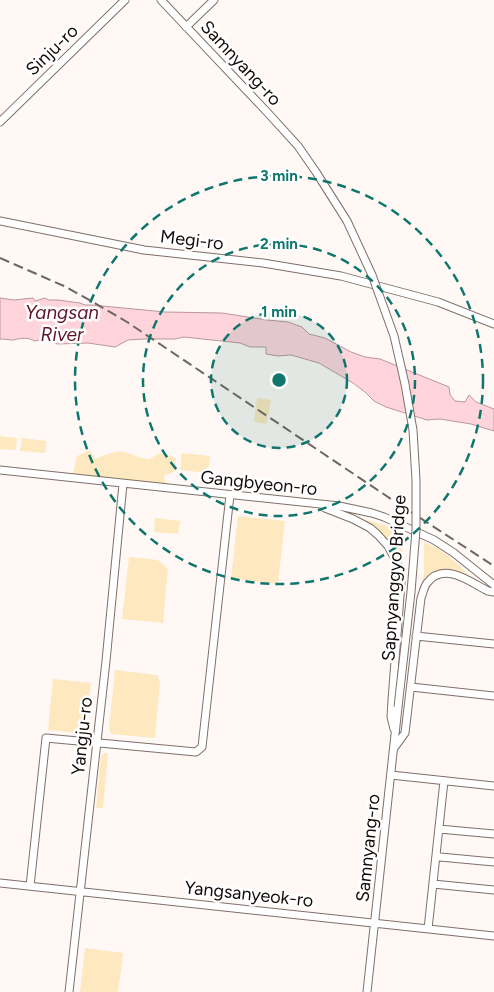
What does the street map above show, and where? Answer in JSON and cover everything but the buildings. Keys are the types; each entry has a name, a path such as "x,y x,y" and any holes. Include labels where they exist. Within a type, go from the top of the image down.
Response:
{"street":[{"name":"Sinju-ro","path":"0,122 126,0"},
{"name":"Samnyang-ro","path":"161,0 298,146"},
{"path":"186,27 214,0"},
{"name":"Sapnyanggyo Bridge","path":"298,146 347,222 372,276 394,336 405,384 413,430 416,530 398,707"},
{"name":"Megi-ro","path":"0,221 144,250 263,263 341,276 438,302 494,324"},
{"name":"Gangbyeon-ro","path":"0,470 347,508 372,513 434,540 454,553 494,585"},
{"name":"Yangju-ro","path":"69,992 97,743 123,484"},
{"path":"30,886 46,738 196,752 202,747 230,495"},
{"path":"318,505 370,528 388,546 397,563 401,583 391,717 396,734"},
{"path":"394,749 405,733 421,598 426,583 444,573 453,574 494,592"},
{"path":"416,636 494,644"},
{"path":"411,687 494,696"},
{"name":"Samnyang-ro","path":"367,992 398,707"},
{"path":"391,776 494,786"},
{"path":"428,929 444,781"},
{"path":"439,829 494,834"},
{"path":"440,856 494,862"},
{"name":"Yangsanyeok-ro","path":"0,883 494,936"},
{"path":"433,884 494,890"}],"shaded area":[{"path":"257,398 271,400 267,424 254,422"},
{"path":"0,436 17,438 16,450 0,449"},
{"path":"22,438 46,441 45,453 20,451"},
{"path":"90,450 95,459 117,452 125,452 148,459 164,453 176,458 175,471 164,476 166,484 73,474 77,456"},
{"path":"182,453 210,456 208,473 180,470"},
{"path":"238,516 285,521 278,584 231,578"},
{"path":"155,518 180,521 178,534 154,532"},
{"path":"360,518 403,531 402,569 391,545 379,531"},
{"path":"424,542 450,557 471,578 438,572 428,577 422,584 424,574"},
{"path":"129,557 158,560 168,569 163,623 122,619"},
{"path":"115,670 157,675 160,682 155,738 111,734 109,728"},
{"path":"53,679 91,683 86,734 48,730"},
{"path":"108,753 103,808 96,808 101,756"},
{"path":"85,948 123,953 118,992 80,992"}],"water":[{"name":"Yangsan River","path":"0,298 14,300 33,298 35,301 45,298 85,305 165,312 222,313 288,322 302,327 309,334 325,338 351,352 365,357 380,359 449,387 450,395 455,401 465,402 469,395 476,402 494,409 494,431 471,424 440,419 427,420 386,407 374,401 353,383 319,363 291,355 278,356 266,354 266,347 250,347 240,343 184,337 175,339 128,340 115,347 88,343 57,344 50,340 42,339 35,341 24,338 13,340 0,339"}],"railway":[{"path":"0,258 64,286 127,322 494,566"}]}
